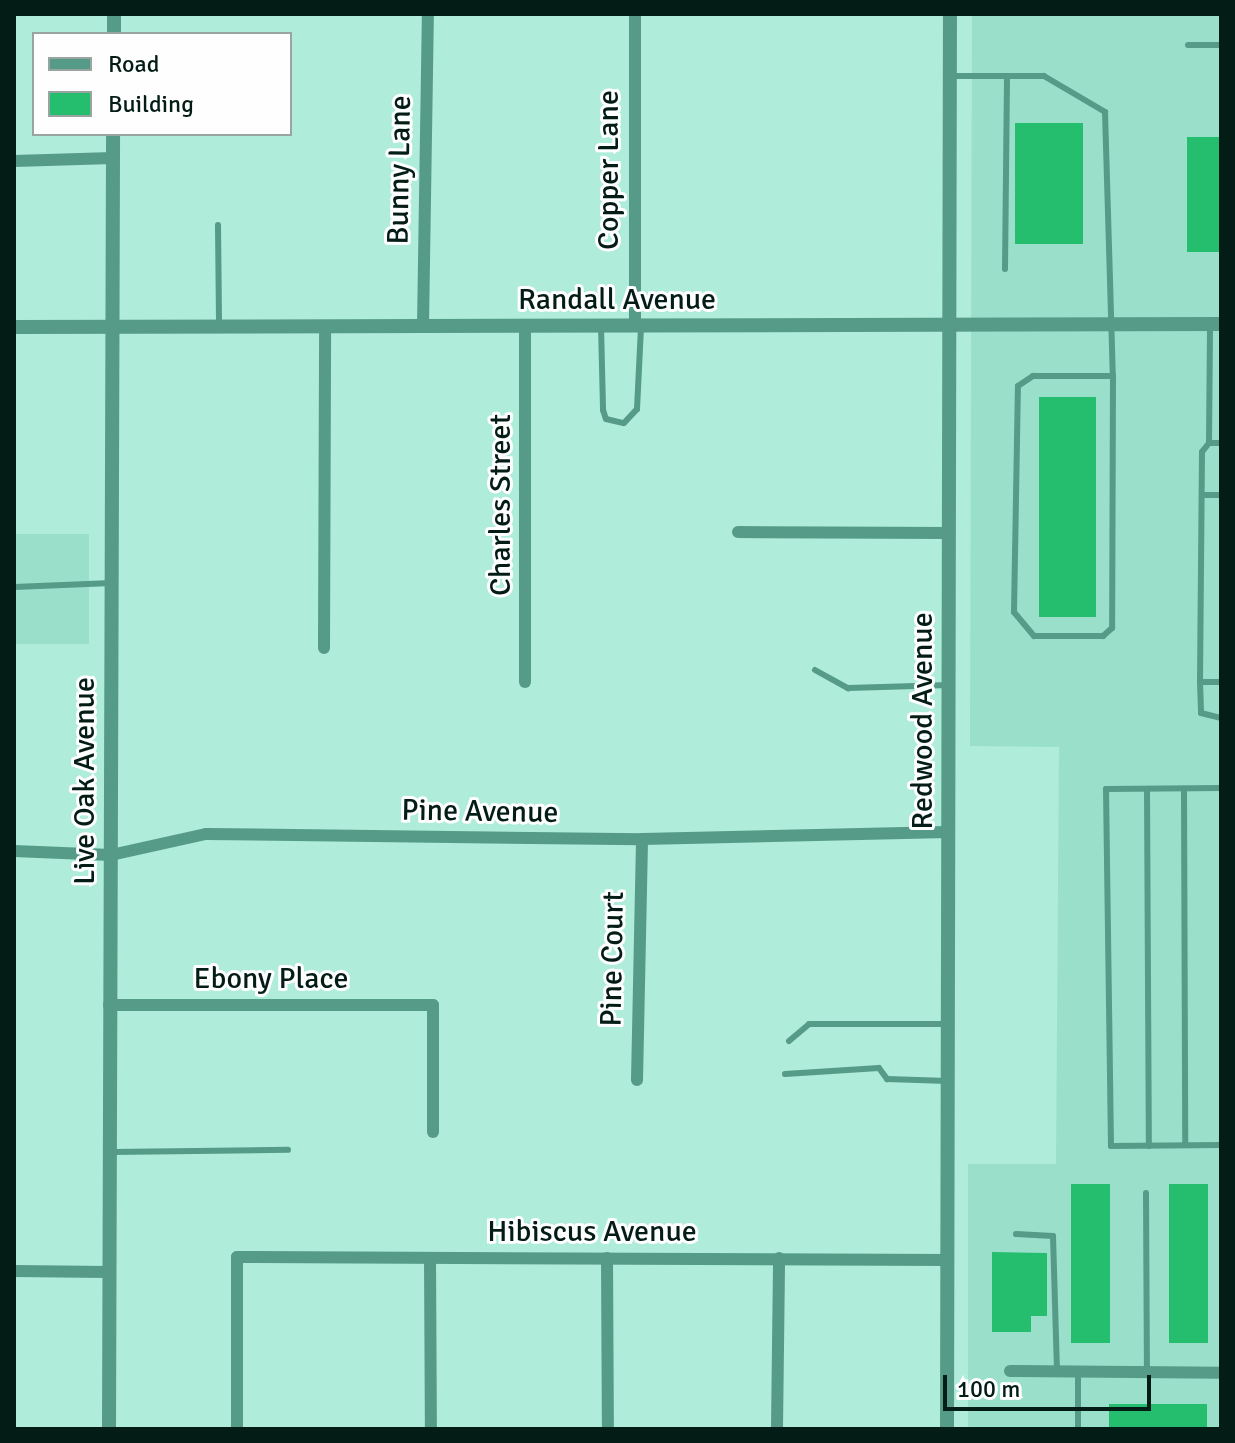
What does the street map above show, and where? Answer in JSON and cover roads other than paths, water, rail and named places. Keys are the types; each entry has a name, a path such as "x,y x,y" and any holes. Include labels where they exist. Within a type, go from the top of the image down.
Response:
{"street":[{"name":"Bunny Lane","path":"423,326 428,14"},
{"name":"Copper Lane","path":"635,14 638,326"},
{"name":"Redwood Avenue","path":"947,1429 950,14"},
{"name":"Live Oak Avenue","path":"109,1429 107,1272 113,136"},
{"path":"14,161 113,158"},
{"name":"Randall Avenue","path":"14,327 1216,324"},
{"name":"Charles Street","path":"525,326 525,682"},
{"path":"324,648 325,328"},
{"path":"738,532 949,533"},
{"name":"Pine Avenue","path":"14,851 111,855 206,834 642,839 948,832"},
{"name":"Pine Court","path":"637,1080 642,839"},
{"name":"Ebony Place","path":"109,1005 433,1005 433,1132"},
{"name":"Hibiscus Avenue","path":"237,1429 237,1257 948,1260"},
{"path":"430,1258 431,1429"},
{"path":"607,1258 608,1429"},
{"path":"777,1429 779,1258"},
{"path":"14,1271 107,1272"},
{"path":"1010,1371 1221,1373"}],"lane":[{"path":"1188,45 1221,45"},
{"path":"950,76 1044,76 1105,112 1113,376 1112,628 1103,636 1034,636 1014,612 1018,386 1033,376 1113,376"},
{"path":"1005,269 1007,76"},
{"path":"218,225 219,327"},
{"path":"1216,324 1209,443 1202,452 1200,682 1201,713 1221,718"},
{"path":"601,326 603,410 606,419 624,423 637,409 638,326"},
{"path":"1209,443 1221,443"},
{"path":"1202,495 1221,495"},
{"path":"14,587 112,583"},
{"path":"815,670 848,688 949,685"},
{"path":"1200,682 1221,682"},
{"path":"1221,788 1106,789 1111,1146 1221,1145"},
{"path":"1147,789 1149,1146"},
{"path":"1184,789 1185,1145"},
{"path":"789,1041 809,1024 948,1024"},
{"path":"785,1074 879,1068 887,1079 948,1081"},
{"path":"108,1152 288,1150"},
{"path":"1146,1193 1147,1372"},
{"path":"1016,1234 1053,1236 1057,1371"},
{"path":"1078,1372 1078,1429"}]}
